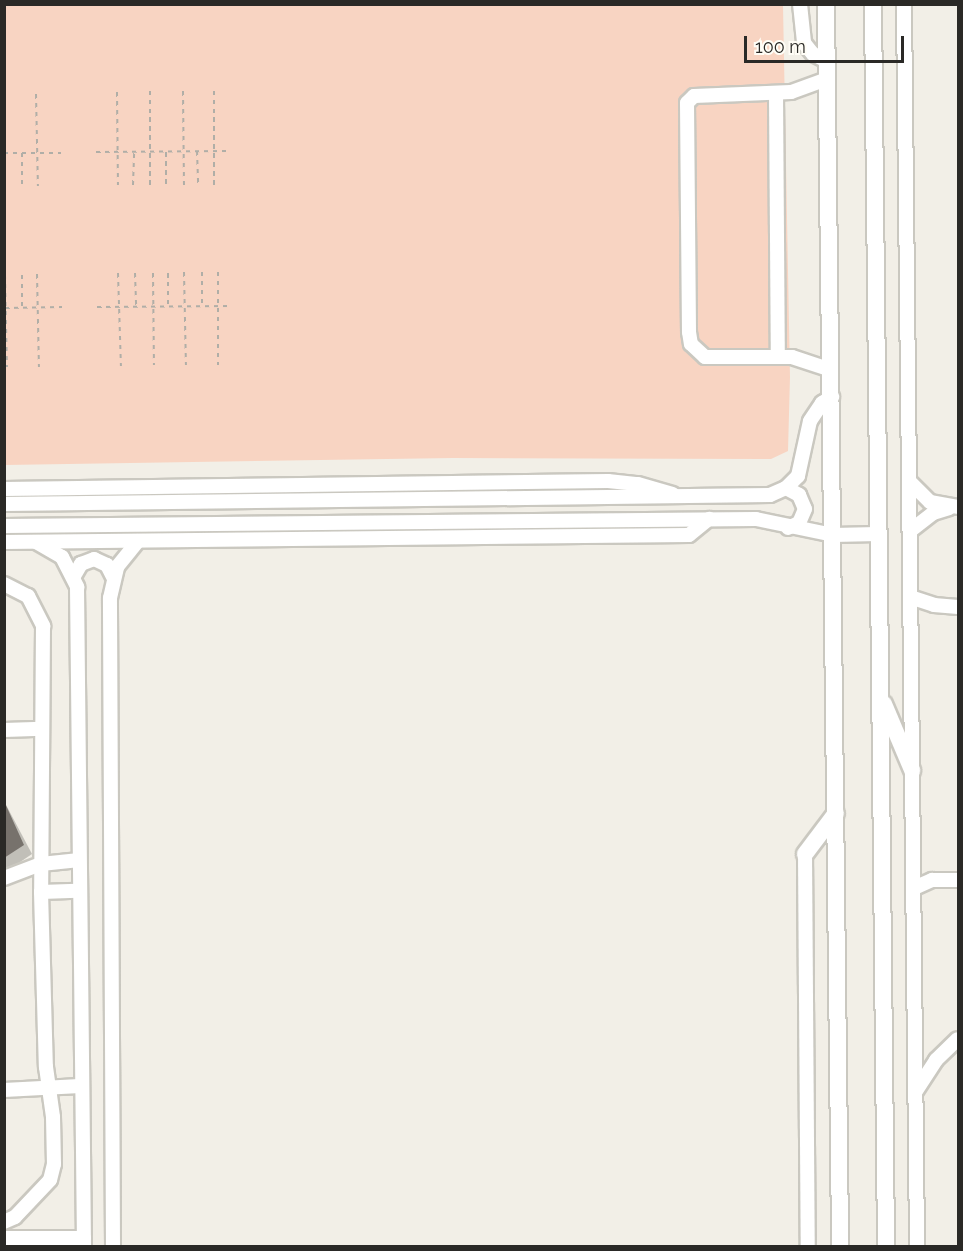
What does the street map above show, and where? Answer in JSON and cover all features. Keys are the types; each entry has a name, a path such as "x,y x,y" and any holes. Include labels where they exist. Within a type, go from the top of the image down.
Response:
{"main road":[{"path":"826,4 840,1246"},
{"path":"873,4 886,1246"},
{"path":"881,697 912,770"},
{"path":"805,854 836,813"}],"street":[{"path":"800,4 804,43 813,54 827,61"},
{"path":"904,4 917,1246"},
{"path":"827,78 776,94 699,96 687,103 689,338 700,354 711,358 778,356 806,360 831,370"},
{"path":"776,94 778,356"},
{"path":"4,504 756,497 786,488 803,466 810,421 822,402 832,397"},
{"path":"4,489 608,481 638,484 680,498"},
{"path":"910,482 930,502 955,507"},
{"path":"786,488 800,495 805,509 799,523 788,528"},
{"path":"910,531 933,513 955,507"},
{"path":"4,542 689,535 709,519"},
{"path":"4,526 756,519 788,528 833,535 878,534"},
{"path":"349,538 366,522"},
{"path":"113,1246 109,855 113,577 123,557 138,541"},
{"path":"6,1241 84,1242 77,891 77,600 74,576 62,557 36,542"},
{"path":"74,576 81,564 94,559 107,565 113,577"},
{"path":"4,584 28,596 40,615 44,836 41,892 48,1088 53,1117 52,1175 15,1217 4,1221"},
{"path":"910,597 958,607"},
{"path":"4,730 42,729"},
{"path":"805,854 808,1246"},
{"path":"4,878 41,864 77,860"},
{"path":"914,888 932,880 958,880"},
{"path":"41,892 77,891"},
{"path":"915,1093 928,1070 958,1039"},
{"path":"4,1090 80,1086"}],"path":[{"path":"150,91 150,185"},
{"path":"183,91 184,185"},
{"path":"214,91 214,185"},
{"path":"117,92 118,185"},
{"path":"36,94 38,186"},
{"path":"5,95 5,185"},
{"path":"197,151 198,185"},
{"path":"96,152 228,151"},
{"path":"133,185 134,152"},
{"path":"166,152 166,185"},
{"path":"5,153 61,153"},
{"path":"22,153 22,186"},
{"path":"184,272 186,365"},
{"path":"202,272 202,306"},
{"path":"218,272 218,365"},
{"path":"118,273 121,366"},
{"path":"135,273 136,307"},
{"path":"153,273 154,365"},
{"path":"168,273 168,307"},
{"path":"5,274 7,367"},
{"path":"37,274 39,367"},
{"path":"22,275 22,308"},
{"path":"98,307 231,306"},
{"path":"5,308 62,307"}],"shaded area":[{"path":"5,5 783,5 790,377 788,451 771,459 453,458 5,465"}],"building":[{"path":"4,801 24,845 4,858"}]}
